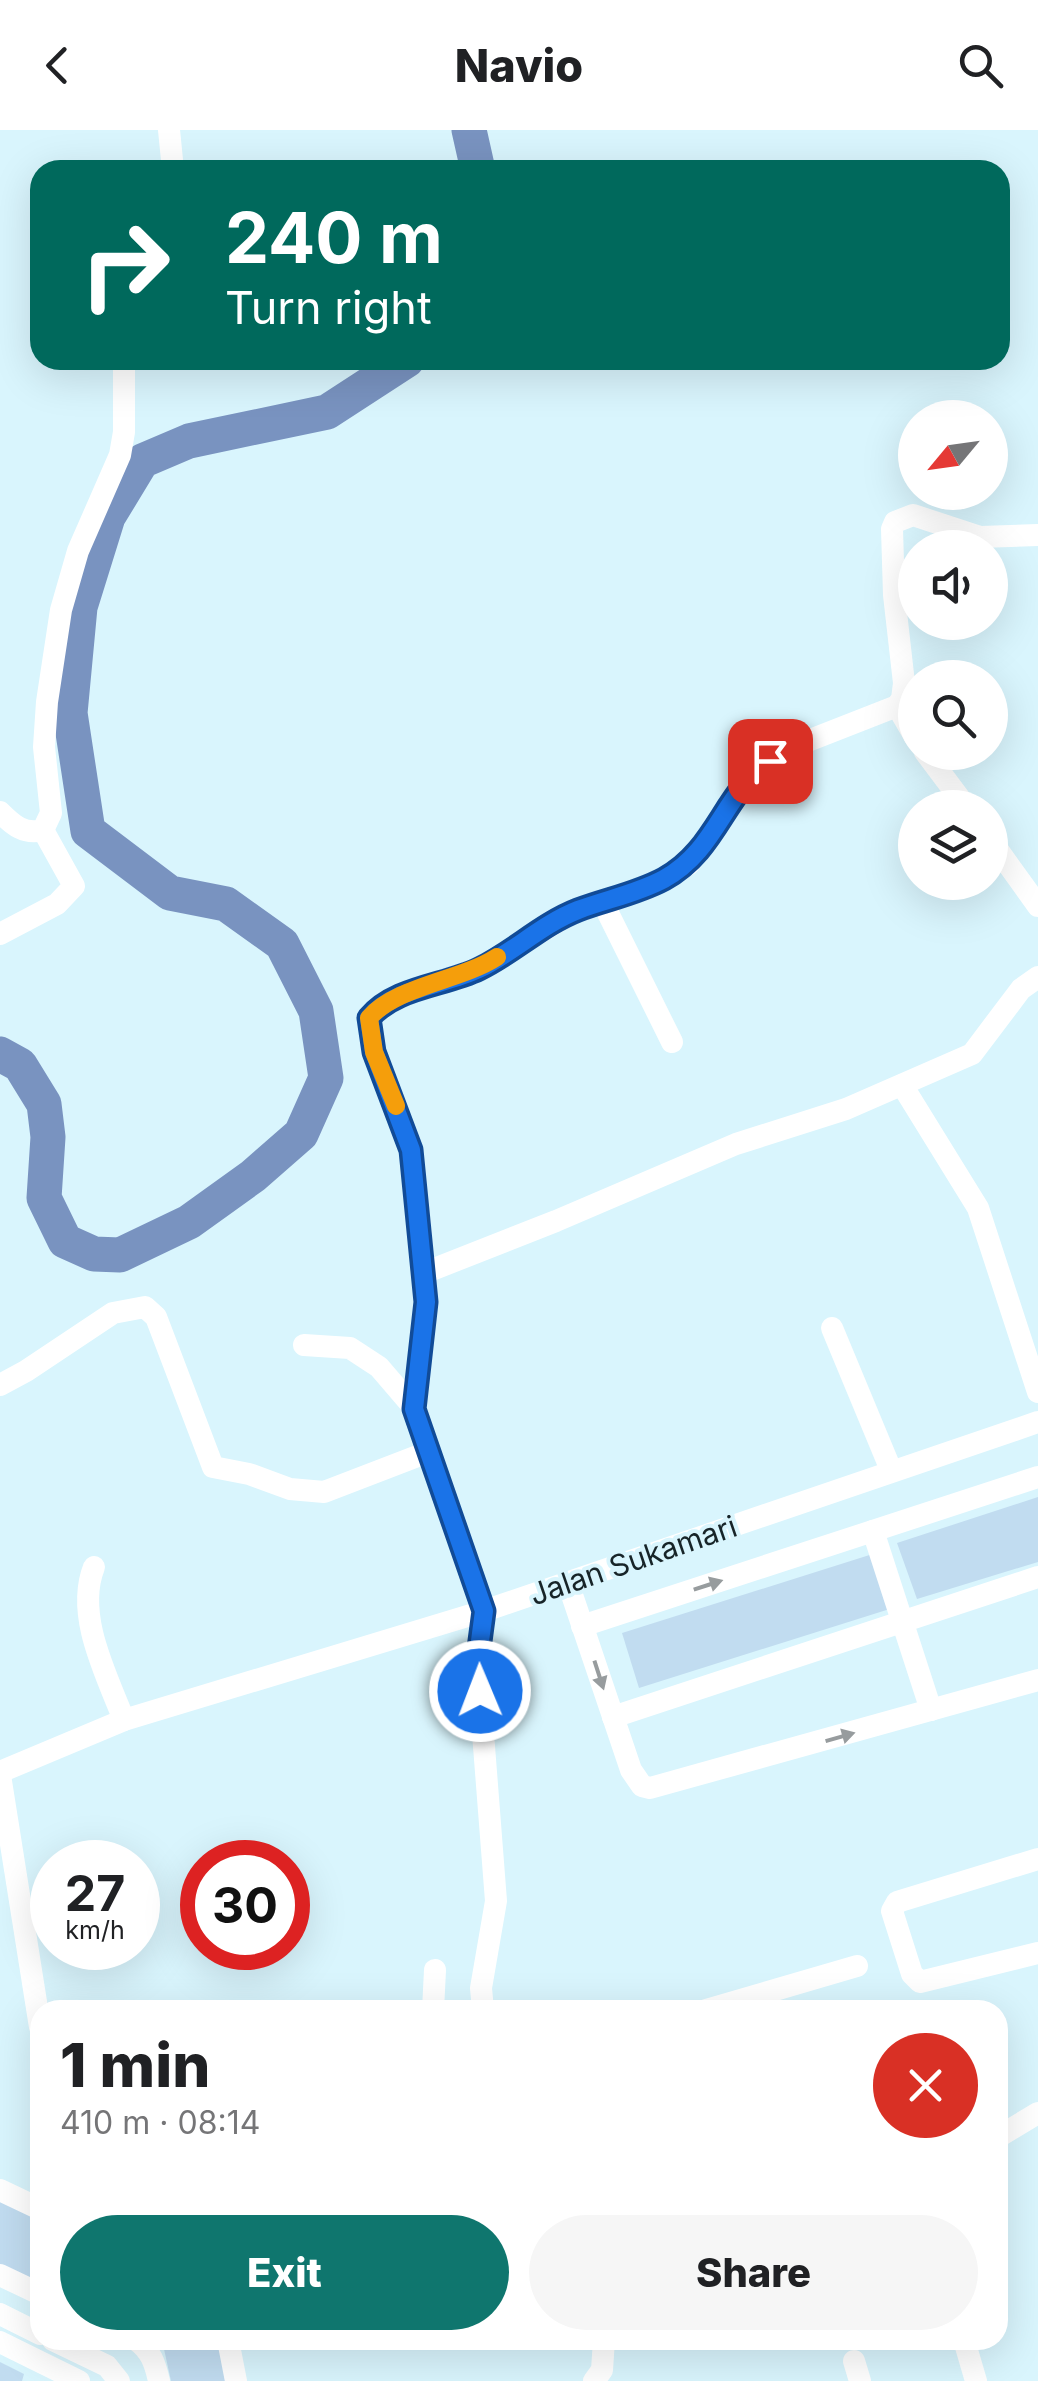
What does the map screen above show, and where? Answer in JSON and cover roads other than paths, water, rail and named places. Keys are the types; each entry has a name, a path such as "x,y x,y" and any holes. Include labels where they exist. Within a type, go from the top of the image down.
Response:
{"street":[{"path":"169,130 171,160"},
{"path":"43,830 50,813 44,747 47,702 60,610 78,551 120,455 125,421 124,370"},
{"path":"414,1409 426,1302 411,1150 374,1052 369,1018 377,1008 406,993 481,968 563,918 642,890 689,864 753,773 800,744 897,706 904,683 894,595 895,522 912,516 980,537 1038,535"},
{"path":"0,812 24,831 43,830"},
{"path":"0,934 58,904 74,886 43,830"},
{"path":"1008,864 1038,906"},
{"path":"603,903 672,1042"},
{"path":"424,1272 736,1144 846,1109 972,1054 1003,1010 1038,976"},
{"path":"902,1085 978,1208 1038,1392"},
{"path":"0,1385 114,1312 145,1307 156,1317 213,1467 249,1474 290,1489 324,1492 428,1452"},
{"path":"832,1328 890,1470"},
{"path":"304,1345 350,1348 379,1367 414,1409 484,1611 478,1656 496,1901 482,2000"},
{"name":"Jalan Sukamari","path":"0,1773 124,1720 484,1611 1038,1422"},
{"path":"582,1626 1038,1477"},
{"path":"873,1531 931,1710"},
{"path":"94,1566 86,1601 103,1666 124,1720"},
{"path":"612,1717 1038,1577"},
{"path":"568,1583 612,1717 642,1786 659,1788 1038,1680"},
{"path":"0,1773 36,2000"},
{"path":"1038,1859 897,1902 892,1911 912,1974 920,1982 1038,1953"},
{"path":"740,2000 856,1966"},
{"path":"434,2000 435,1970"},
{"path":"1008,2130 1038,2112"},
{"path":"0,2190 30,2204"},
{"path":"0,2275 30,2286"},
{"path":"0,2314 30,2329"},
{"path":"0,2342 32,2370 79,2381"},
{"path":"74,2350 107,2366 119,2381"},
{"path":"147,2350 160,2381"},
{"path":"230,2350 236,2381"},
{"path":"594,2381 602,2370 603,2350"},
{"path":"967,2350 976,2381"}],"waterway":[{"path":"469,130 476,160"},
{"path":"0,1054 20,1065 44,1104 48,1137 44,1198 65,1241 94,1254 120,1255 189,1222 253,1176 301,1134 326,1078 316,1011 282,944 226,904 170,893 88,831 70,713 80,607 108,517 142,461 189,441 327,412 392,370"}]}
